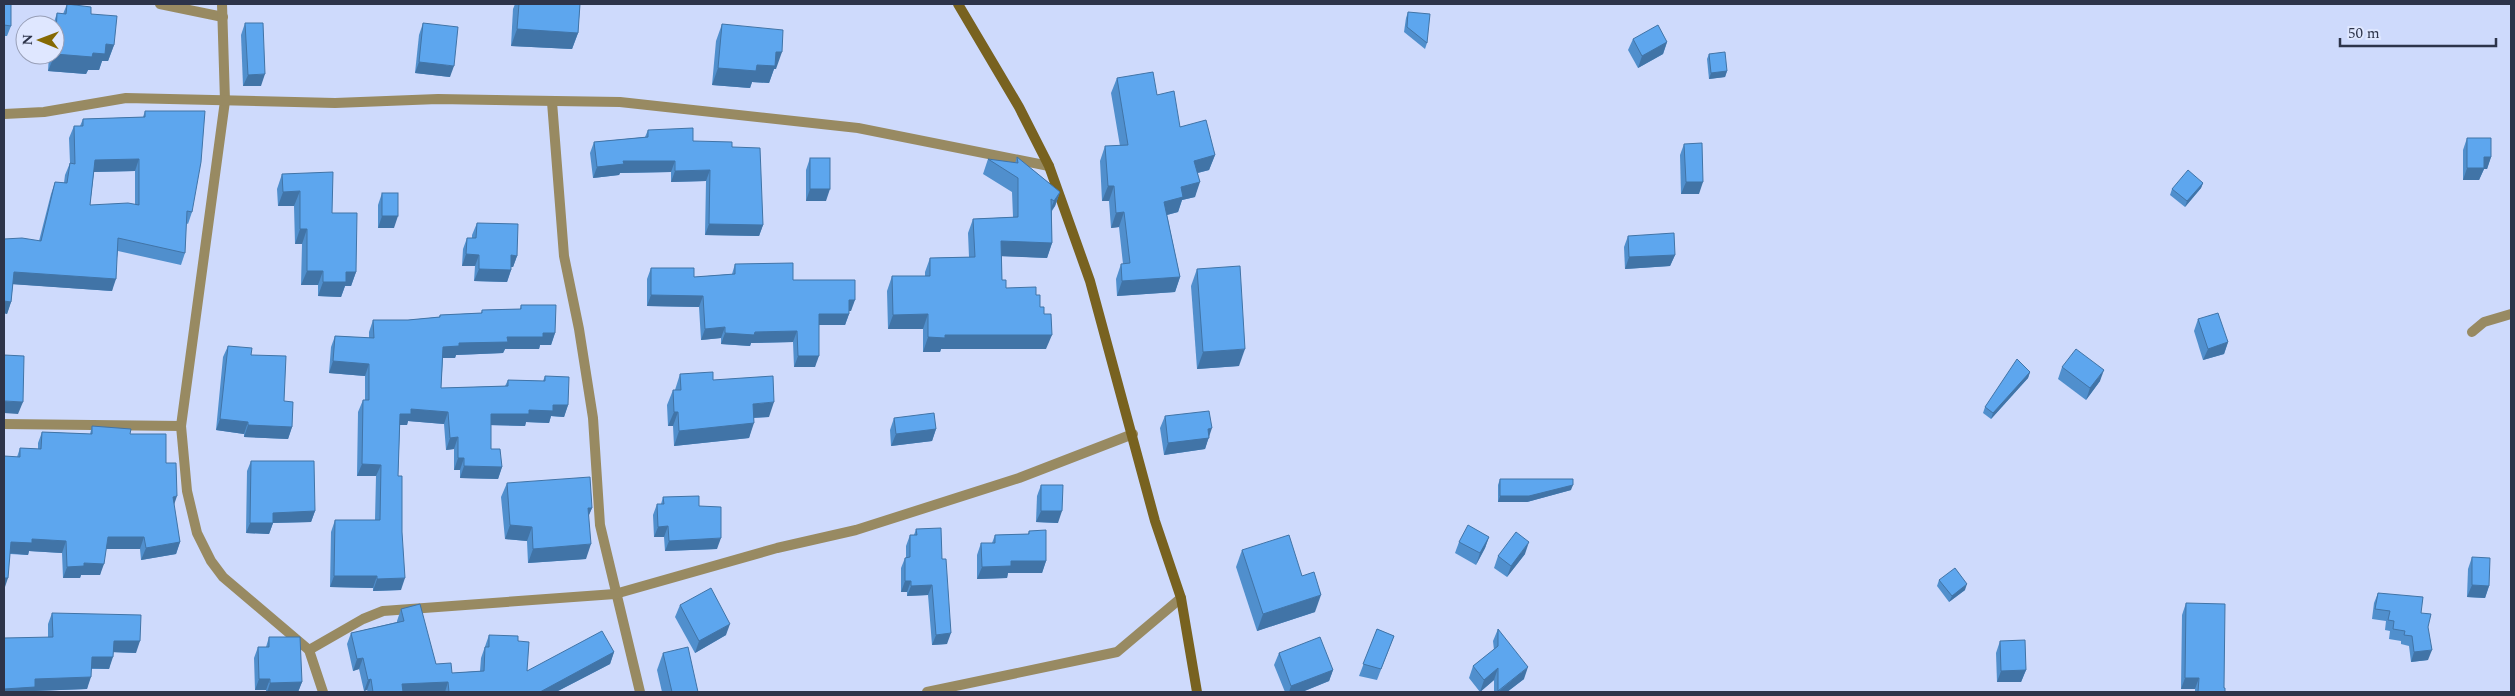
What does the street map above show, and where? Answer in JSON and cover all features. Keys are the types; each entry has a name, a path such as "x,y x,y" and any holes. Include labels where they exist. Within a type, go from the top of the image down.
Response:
{"street":[{"path":"160,4 224,17"},
{"path":"222,4 224,17 225,101 181,426 188,491 197,533 211,561 223,577 309,650 323,692"},
{"path":"958,4 1020,107 1049,166 1090,281 1133,434 1155,521 1181,598 1197,692"},
{"path":"4,114 44,112 126,98 335,103 438,99 620,102 858,128 1049,166"},
{"path":"552,102 564,256 579,328 593,418 600,525 640,692"},
{"path":"2472,332 2484,322 2511,314"},
{"path":"4,424 181,426"},
{"path":"309,650 363,619 383,611 615,594 777,548 856,530 1019,478 1133,434"},
{"path":"927,692 1117,652 1181,598"}],"building":[{"path":"4,4 11,4 11,26 4,25"},
{"path":"67,4 91,7 91,14 117,16 114,45 106,44 105,54 93,53 92,57 65,55 65,15 57,15 57,13 66,14"},
{"path":"519,4 580,4 578,33 517,29"},
{"path":"1408,12 1430,14 1427,43 1407,27"},
{"path":"245,23 263,23 265,74 248,75"},
{"path":"423,23 458,27 454,66 419,62"},
{"path":"722,24 783,30 782,52 776,52 775,66 757,65 756,71 718,68"},
{"path":"1658,25 1667,42 1642,56 1633,39"},
{"path":"1725,52 1727,71 1711,73 1709,54"},
{"path":"1153,72 1157,95 1174,91 1180,127 1206,120 1215,155 1194,161 1200,182 1181,187 1183,197 1164,202 1180,277 1122,281 1121,264 1130,263 1124,212 1116,213 1114,186 1108,186 1105,146 1128,145 1117,78"},
{"path":"145,111 205,111 201,162 192,212 187,211 185,253 118,238 116,279 14,272 11,302 4,301 4,239 22,238 41,241 55,182 67,183 70,163 75,164 74,126 83,126 83,119 145,117","holes":["139,159 139,205 128,203 90,205 95,160"]},
{"path":"693,128 693,141 732,142 732,147 760,148 763,225 709,224 710,170 675,171 675,161 623,161 624,164 597,167 594,142 648,137 648,130"},
{"path":"2467,138 2491,138 2491,157 2484,157 2484,168 2467,168"},
{"path":"1702,143 1703,182 1686,182 1684,144"},
{"path":"1017,157 1060,192 1054,201 1051,199 1052,243 1001,241 1002,280 1006,280 1006,288 1036,287 1036,295 1040,295 1040,307 1044,307 1044,314 1051,314 1052,335 945,335 945,338 928,337 928,314 893,315 892,276 930,276 930,258 975,257 973,219 1018,217 1018,178 988,159 1018,163"},
{"path":"810,158 830,158 830,189 810,189"},
{"path":"2188,170 2203,183 2187,201 2172,189"},
{"path":"333,172 332,213 357,213 356,272 346,272 346,282 323,282 323,271 307,271 307,229 300,229 300,191 283,192 282,174"},
{"path":"382,193 398,193 398,216 382,216"},
{"path":"477,223 518,224 517,256 511,255 511,270 479,269 479,255 466,254 467,238 476,238"},
{"path":"1674,233 1675,255 1629,257 1628,236"},
{"path":"793,263 793,280 855,280 855,300 849,300 849,314 819,314 819,356 798,356 797,331 755,332 754,335 725,333 725,327 705,329 703,296 651,295 651,268 694,268 694,277 735,274 735,264"},
{"path":"1240,266 1245,349 1203,352 1197,269"},
{"path":"521,305 556,305 555,333 543,333 543,337 507,337 508,342 459,343 459,346 443,347 441,388 508,386 508,380 545,381 545,376 569,377 568,405 553,405 553,411 529,410 529,414 491,414 491,449 500,449 502,467 464,466 464,458 458,458 458,437 450,438 448,412 411,409 411,414 400,414 398,476 402,476 402,532 405,578 377,579 377,576 334,576 335,520 380,520 381,465 362,464 363,400 369,400 369,364 333,361 335,336 374,338 373,320 408,320 440,317 440,315 482,313 482,310 521,309"},
{"path":"2218,313 2228,342 2208,349 2198,319"},
{"path":"228,346 252,348 251,355 286,356 284,401 293,402 292,427 248,425 248,422 220,419"},
{"path":"2076,349 2104,370 2090,388 2062,367"},
{"path":"4,355 24,356 23,402 4,401"},
{"path":"2017,359 2030,372 1993,413 1985,407"},
{"path":"713,372 713,380 773,376 774,402 753,404 754,423 679,431 678,412 674,412 673,390 681,390 680,374"},
{"path":"1209,411 1212,428 1208,429 1209,438 1168,443 1165,416"},
{"path":"934,413 936,429 896,434 894,418"},
{"path":"92,426 131,429 130,434 166,434 166,463 176,463 177,496 173,497 180,542 146,548 144,537 108,537 104,564 84,563 84,566 67,567 66,541 32,539 32,543 11,542 8,578 4,578 4,456 20,457 20,448 41,449 42,432 92,434"},
{"path":"251,461 314,461 315,511 273,513 273,523 250,523"},
{"path":"590,477 592,508 588,508 591,544 533,549 532,527 510,525 507,483"},
{"path":"1500,479 1573,479 1573,485 1529,496 1500,496"},
{"path":"1041,485 1063,485 1062,511 1041,511"},
{"path":"699,496 699,506 721,507 721,538 669,541 668,526 658,527 657,504 664,504 663,497"},
{"path":"1468,525 1489,537 1480,553 1459,542"},
{"path":"941,528 942,559 946,559 951,633 936,635 932,585 911,586 911,581 905,581 905,558 910,557 910,535 917,535 916,529"},
{"path":"1046,530 1046,561 1011,561 1011,566 982,567 981,543 995,543 995,535 1029,534 1029,531"},
{"path":"1516,532 1529,542 1511,566 1498,556"},
{"path":"1289,535 1302,576 1314,572 1321,595 1263,614 1242,550"},
{"path":"2472,557 2490,558 2489,586 2472,585"},
{"path":"1955,568 1967,584 1952,596 1939,580"},
{"path":"711,588 730,624 699,641 680,605"},
{"path":"2378,593 2423,597 2421,613 2431,614 2428,627 2432,650 2414,652 2412,636 2404,635 2405,631 2393,629 2394,621 2388,620 2390,611 2375,609"},
{"path":"2186,603 2225,604 2225,692 2198,692 2199,678 2185,678"},
{"path":"420,604 436,664 451,663 452,673 484,671 485,647 489,647 489,635 518,636 518,641 529,642 527,671 602,631 614,652 540,692 449,692 448,682 402,684 403,692 373,692 371,679 368,680 363,658 357,659 351,633 404,621 401,609"},
{"path":"52,613 141,615 140,641 114,641 113,657 92,657 91,677 35,679 35,687 4,689 4,638 53,637"},
{"path":"1377,629 1394,636 1381,669 1363,664"},
{"path":"1498,629 1528,667 1498,691 1498,668 1484,680 1473,666 1498,646"},
{"path":"269,637 300,637 302,682 270,683 270,679 259,679 258,647 269,647"},
{"path":"1320,637 1333,670 1291,686 1279,653"},
{"path":"2025,640 2026,670 2001,671 2000,641"},
{"path":"688,647 698,692 672,692 663,653"}]}
